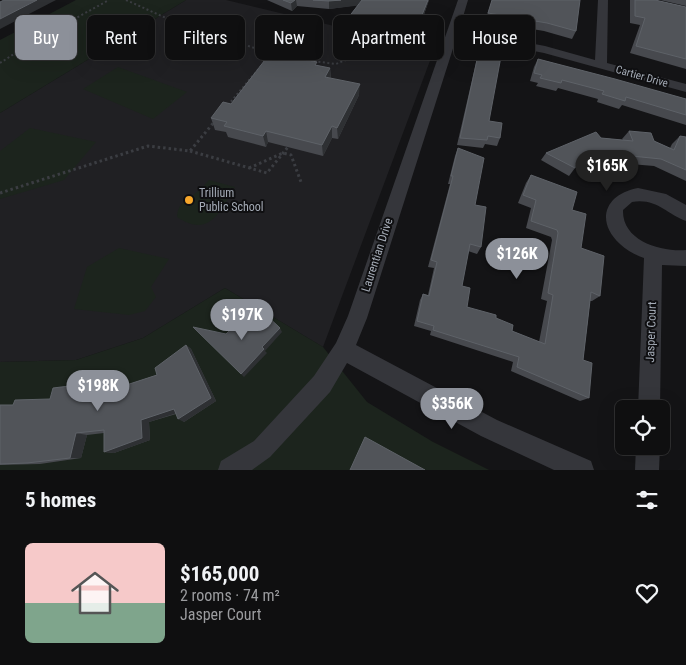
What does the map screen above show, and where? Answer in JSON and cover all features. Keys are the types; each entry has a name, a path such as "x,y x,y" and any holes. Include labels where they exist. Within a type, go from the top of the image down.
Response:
{"street":[{"name":"Laurentian Drive","path":"230,470 262,449 322,384 342,350 357,318 463,0"},
{"path":"601,64 601,2 603,0"},
{"name":"Cartier Drive","path":"452,32 536,48 686,88"},
{"path":"686,214 662,199 646,195 628,197 619,202 615,211 616,221 629,240 653,255 669,259 686,258"},
{"name":"Jasper Court","path":"649,400 653,255"},
{"path":"342,350 489,428 582,470"},
{"path":"647,470 648,455"}],"path":[{"path":"0,63 34,40 109,0"},
{"path":"126,0 175,22 255,48"},
{"path":"307,60 336,64 346,60"},
{"path":"226,107 263,63"},
{"path":"190,151 220,114"},
{"path":"0,193 148,146 190,151 267,173 288,147"},
{"path":"249,168 283,153 290,156 301,182"}],"shaded area":[{"path":"76,0 186,0 155,19 155,15 87,15 87,60 0,113 0,40 15,32 15,60 77,60 77,15 48,15"},
{"name":"Trillium Public School","path":"186,0 226,0 288,15 255,15 255,60 323,60 323,23 333,26 333,60 430,60 323,347 225,288 143,338 76,360 0,362 0,113 87,60 155,60 155,19"},
{"path":"118,67 187,92 153,119 83,89"},
{"path":"30,128 96,142 64,180 0,199 0,151"},
{"path":"209,180 235,187 219,213 206,224 198,225 188,223 177,217 181,205"},
{"path":"119,248 169,259 151,287 156,297 145,311 129,315 74,309 87,267"},
{"path":"225,288 323,347 367,402 433,442 489,470 0,470 0,362 76,360 143,338"}],"building":[{"path":"4,0 37,0 0,19 0,2"},
{"path":"283,0 295,0 291,3"},
{"path":"362,0 428,0 422,15 350,15"},
{"path":"492,0 580,0 576,31 535,21 535,15 488,13"},
{"path":"635,0 655,0 686,7 686,59 636,46 645,18 635,16"},
{"path":"538,59 686,99 686,115 626,97 625,101 602,94 604,91 562,80 561,83 540,78 542,75 534,73"},
{"path":"265,60 308,60 317,62 315,65 330,68 325,77 360,84 337,128 332,126 322,145 266,131 263,136 224,126 227,122 211,118 223,102 231,104"},
{"path":"477,60 500,60 489,121 502,123 500,138 488,136 487,140 460,138"},
{"path":"629,131 651,133 654,141 674,150 680,136 686,137 686,170 661,159 612,154 599,160 593,155 577,162 575,168 546,153 596,132 601,138 633,141"},
{"path":"458,148 484,158 475,205 486,207 481,247 470,244 462,286 470,288 467,307 496,315 496,318 513,325 512,331 545,344 553,295 548,293 558,233 557,230 531,221 536,200 523,195 531,175 577,192 572,210 586,214 581,248 604,256 600,296 591,292 583,360 592,363 589,398 517,367 519,357 433,330 434,326 417,321 423,294 429,296 437,262 431,260 453,176 451,176"},
{"path":"264,313 280,328 241,374 193,327 226,334 245,315 254,323"},
{"path":"186,345 211,398 178,419 174,409 141,420 142,438 104,452 104,430 76,433 70,458 0,464 0,405 13,405 15,400 50,399 53,388 111,381 111,390 157,375 155,368"},
{"path":"365,437 425,470 350,470"}],"place":[{"name":"Trillium Public School","path":"189,200"}]}
